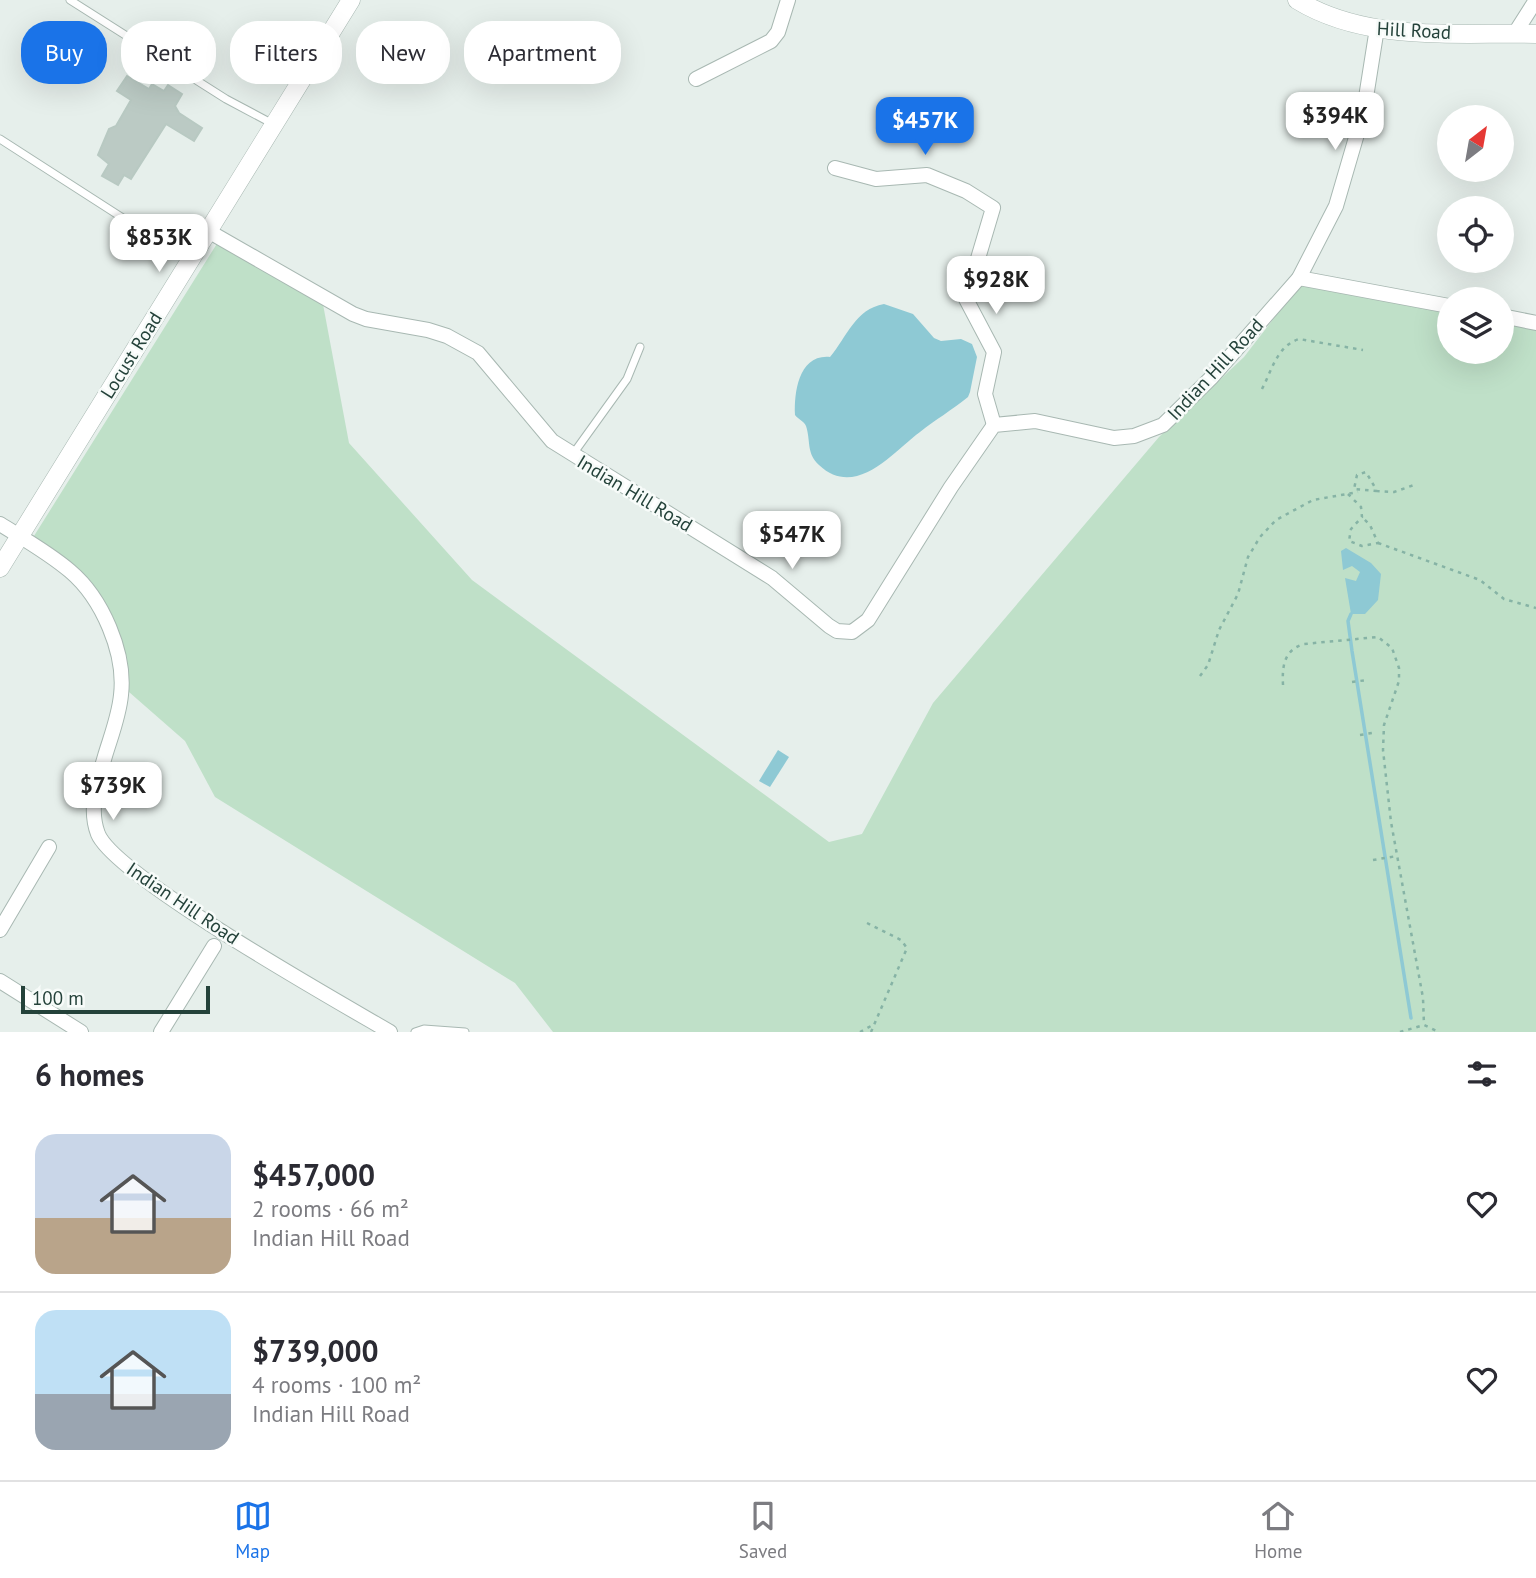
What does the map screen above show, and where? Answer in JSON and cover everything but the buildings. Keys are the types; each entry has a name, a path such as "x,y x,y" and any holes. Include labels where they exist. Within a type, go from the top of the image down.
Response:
{"street":[{"name":"Locust Road","path":"0,568 351,0"},
{"path":"696,79 771,41 778,32 788,0"},
{"name":"Hill Road","path":"1297,0 1331,18 1377,28 1536,34"},
{"path":"1515,33 1536,0"},
{"name":"Indian Hill Road","path":"208,231 353,314 366,319 428,330 463,344 491,365 545,435 572,455 772,578 829,626 837,631 852,632 868,620 951,487 994,425 1035,421 1114,438 1149,433 1163,425 1212,377 1299,278 1336,206 1364,110 1377,28"},
{"path":"835,168 876,179 927,174 966,191 993,208 966,299 994,352 985,394 994,425"},
{"path":"1299,278 1437,304"},
{"path":"1514,318 1536,323"},
{"name":"Indian Hill Road","path":"0,524 72,572 86,589 110,630 117,651 122,692 96,789 93,808 99,836 124,864 147,881 298,978 390,1032"},
{"path":"0,930 49,847"},
{"path":"161,1032 214,946"},
{"path":"0,981 81,1032"}],"lane":[{"path":"70,0 226,99 274,125"},
{"path":"0,139 190,261"},
{"path":"572,455 627,379 639,347"},
{"path":"415,1032 424,1028 465,1032"}],"path":[{"path":"1262,389 1280,352 1290,342 1299,339 1363,349"},
{"path":"1359,492 1353,482 1362,471 1366,472 1377,491"},
{"path":"1200,676 1208,665 1219,630 1238,594 1248,557 1260,537 1276,520 1314,500 1359,492 1394,492 1414,485"},
{"path":"1348,494 1361,507 1362,517 1370,525 1378,542"},
{"path":"1362,517 1351,529 1349,541 1362,546 1378,542 1480,579 1504,599 1536,608"},
{"path":"1283,685 1285,657 1294,647 1358,637 1378,637 1386,641 1398,659 1399,681 1386,713 1383,734 1391,822 1423,998 1424,1025"},
{"path":"1352,682 1367,680"},
{"path":"1360,735 1372,733"},
{"path":"1375,860 1399,856"},
{"path":"867,923 901,940 907,948 871,1026 871,1032"},
{"path":"1400,1032 1424,1025 1439,1032"},
{"path":"860,1032 871,1026"}],"green space":[{"path":"218,242 322,299 349,443 472,580 829,842 862,834 933,703 1159,437 1244,357 1298,287 1302,285 1437,311 1437,364 1514,364 1514,325 1536,329 1536,1032 553,1032 515,983 215,797 185,741 129,692 121,643 73,566 34,536"}],"water":[{"path":"884,304 913,314 934,338 941,341 961,339 972,344 977,357 970,392 968,397 874,469 847,477 833,474 815,460 810,451 806,426 795,415 800,376 811,362 830,357 852,325 866,312"},
{"path":"1346,548 1371,563 1381,574 1378,600 1365,614 1351,614 1345,578 1356,581 1360,572 1352,566 1343,570 1341,551"},
{"path":"778,750 789,757 770,787 759,781"}],"waterway":[{"path":"1351,614 1348,621 1352,651 1411,1018"}]}
